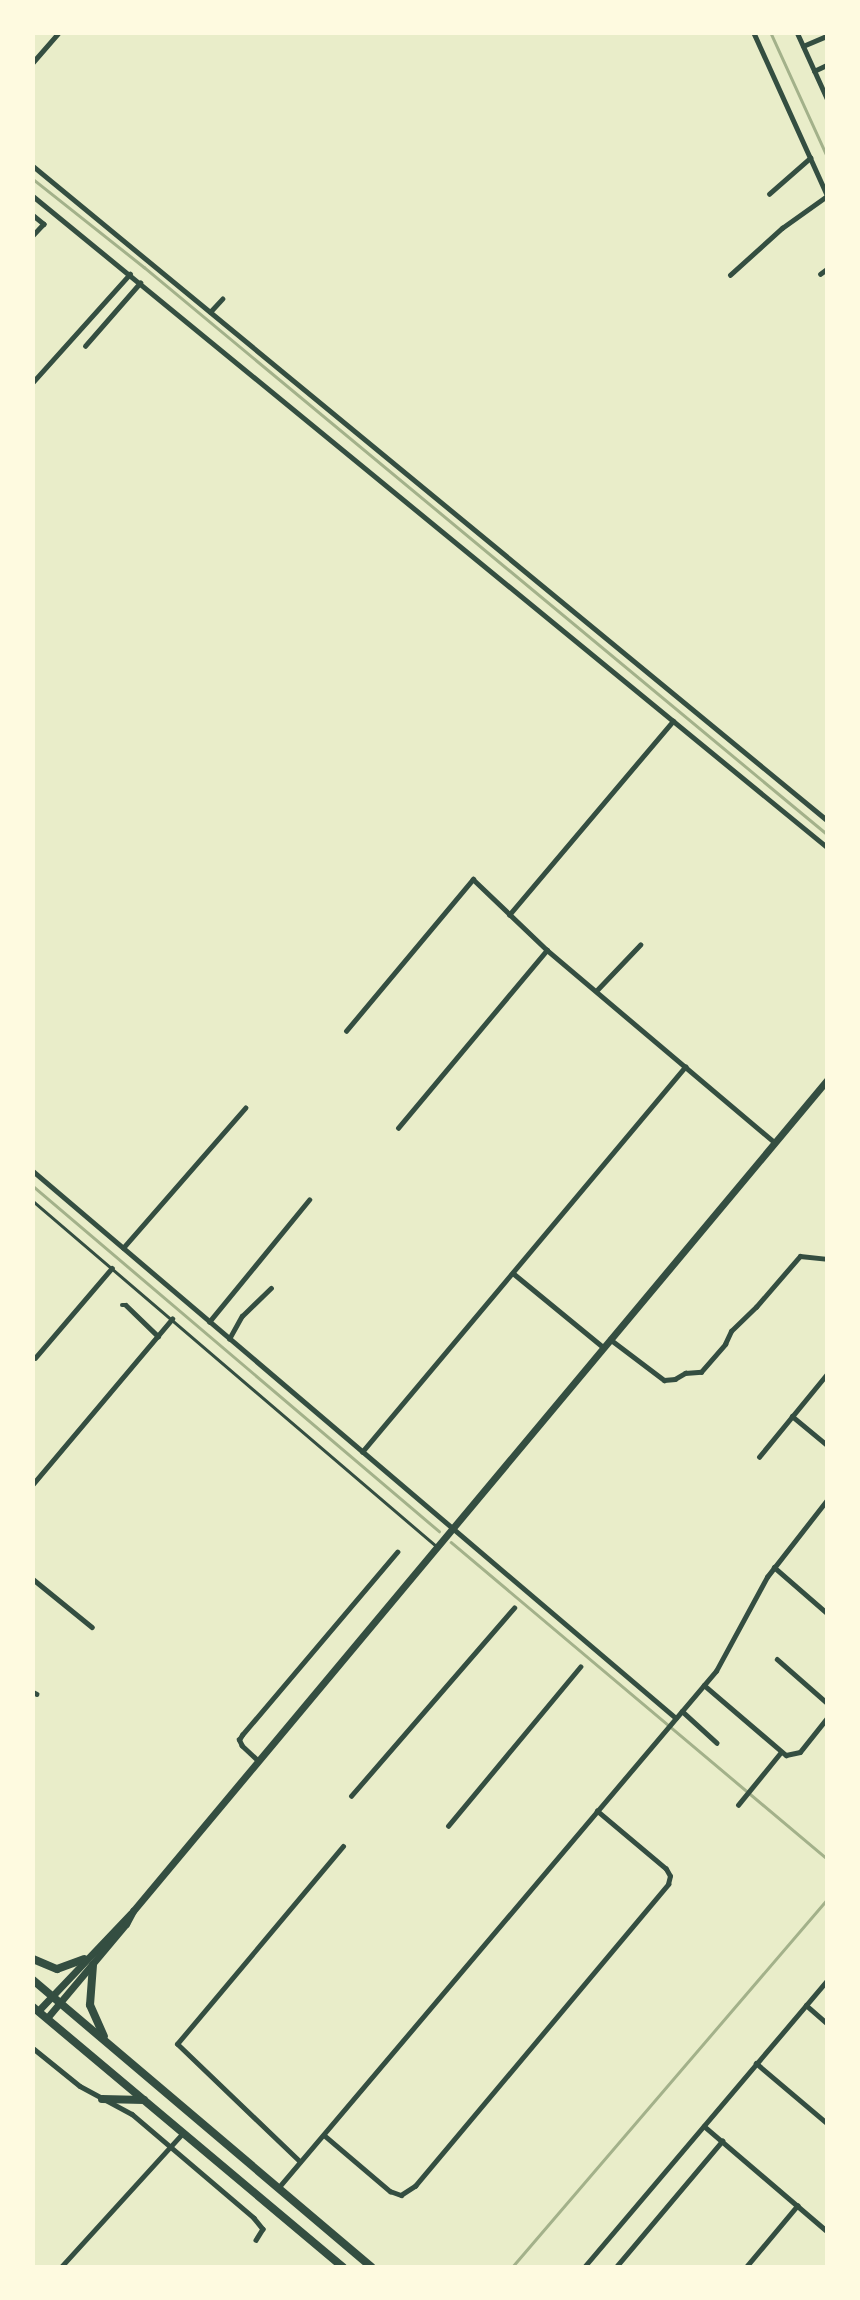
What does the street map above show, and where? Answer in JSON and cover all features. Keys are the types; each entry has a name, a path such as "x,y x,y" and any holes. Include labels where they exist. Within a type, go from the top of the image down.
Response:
{"highway":[{"path":"33,1959 57,1969 85,1959"},
{"path":"93,1965 90,2005 107,2042"},
{"path":"33,1980 372,2267"},
{"path":"36,2009 343,2267"},
{"path":"102,2099 144,2100"}],"main road":[{"path":"36,2009 52,1996 133,1911 827,1080"},
{"path":"47,2018 126,1924 133,1911"}],"street":[{"path":"33,62 58,33"},
{"path":"730,275 782,228 827,196 754,33"},
{"path":"797,33 814,71 824,83 827,99"},
{"path":"803,46 827,36"},
{"path":"814,71 827,65"},
{"path":"769,194 810,158"},
{"path":"33,166 827,820"},
{"path":"33,196 827,847"},
{"path":"33,215 44,224 33,236"},
{"path":"820,274 827,269"},
{"path":"33,382 130,274"},
{"path":"85,346 140,283"},
{"path":"210,312 222,299"},
{"path":"509,915 673,721"},
{"path":"346,1031 473,879 547,950 774,1142"},
{"path":"596,991 640,945"},
{"path":"398,1128 547,950"},
{"path":"362,1452 685,1067"},
{"path":"123,1248 245,1108"},
{"path":"33,1171 675,1719"},
{"path":"209,1322 309,1200"},
{"path":"610,1339 664,1380 685,1373 701,1372 725,1345 731,1331 756,1307 800,1256 827,1259"},
{"path":"35,1358 112,1268"},
{"path":"513,1273 603,1347"},
{"path":"229,1339 242,1316 271,1288"},
{"path":"122,1305 126,1305 158,1336"},
{"path":"33,1484 172,1319"},
{"path":"758,1457 827,1374"},
{"path":"792,1416 827,1445"},
{"path":"279,2187 705,1685 726,1655 774,1567 827,1500"},
{"path":"258,1762 242,1746 239,1740 242,1735 397,1552"},
{"path":"774,1567 827,1612"},
{"path":"33,1579 92,1628"},
{"path":"351,1797 514,1608"},
{"path":"777,1659 827,1703"},
{"path":"448,1826 580,1667"},
{"path":"705,1685 781,1752 796,1755 827,1718"},
{"path":"682,1711 717,1743"},
{"path":"738,1805 781,1752"},
{"path":"324,2135 395,2194 406,2193 424,2175 668,1884 670,1876 666,1869 597,1811"},
{"path":"300,2162 177,2044 343,1846"},
{"path":"588,2265 827,1980"},
{"path":"806,2005 827,2023"},
{"path":"33,2048 80,2086 132,2114 254,2218 263,2229 256,2240"},
{"path":"757,2063 827,2123"},
{"path":"704,2126 827,2231"},
{"path":"61,2267 184,2132"},
{"path":"616,2267 722,2141"},
{"path":"746,2267 797,2206"}],"lane":[{"path":"33,1201 438,1547"}],"waterway":[{"path":"771,33 827,156"},
{"path":"33,179 144,267 827,834"},
{"path":"33,1186 439,1531"},
{"path":"451,1542 827,1859"},
{"path":"512,2267 827,1899"}]}
